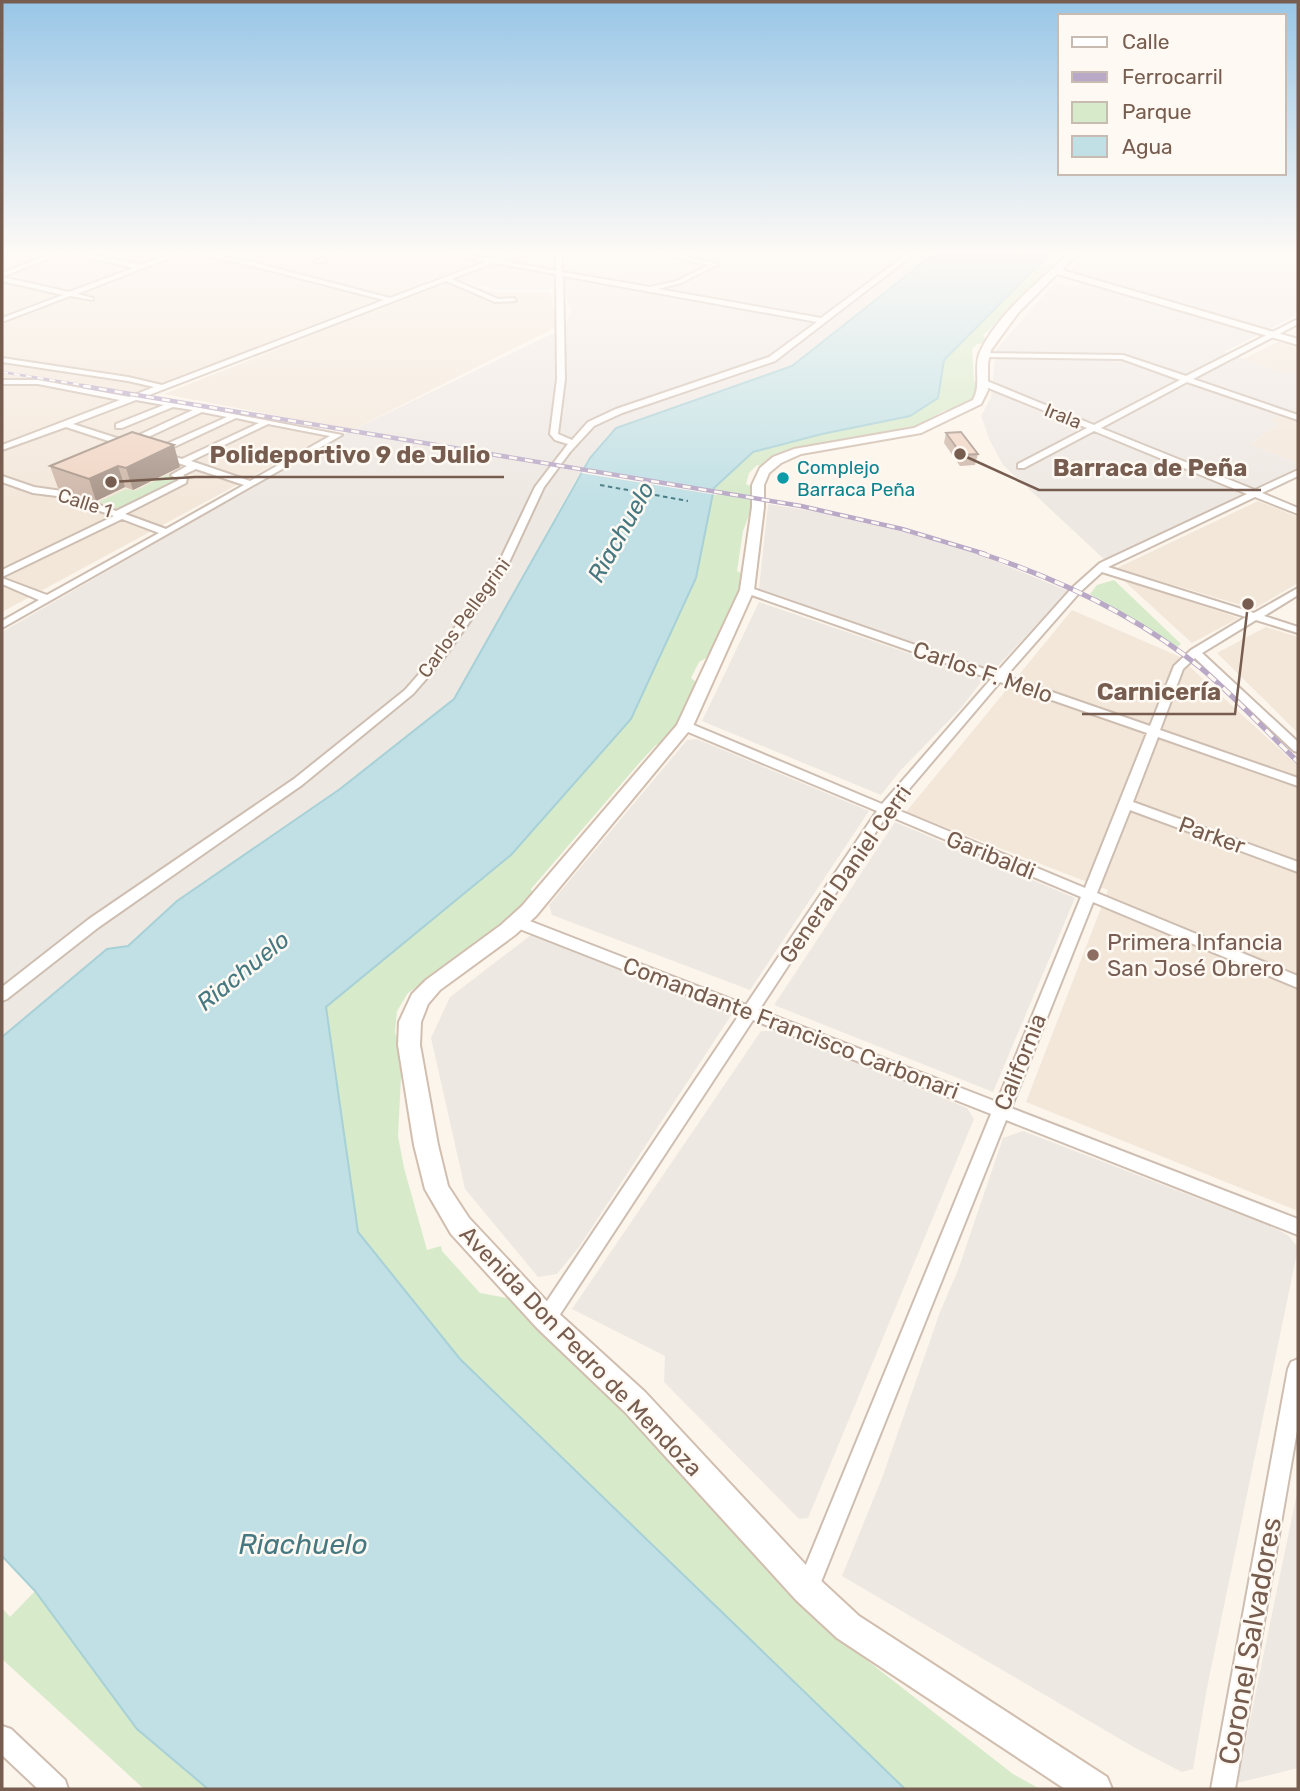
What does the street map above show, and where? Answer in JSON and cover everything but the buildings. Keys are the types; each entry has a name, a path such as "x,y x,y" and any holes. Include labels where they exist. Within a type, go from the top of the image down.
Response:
{"main road":[{"path":"984,383 984,355 996,338"},
{"name":"Avenida Don Pedro de Mendoza","path":"984,383 977,402 922,429 806,449 772,464 762,474 758,485 758,507 747,590 685,726 517,922 425,992 411,1014 409,1045 433,1178 442,1199 460,1226 546,1319 635,1402 807,1589 848,1628 1095,1789"}],"street":[{"path":"2,448 291,338"},
{"path":"560,338 561,379 554,434 574,443"},
{"name":"Carlos Pellegrini","path":"2,995 94,923 282,794 409,692 438,660 499,573 532,501 591,424 772,359 801,338"},
{"path":"1021,466 1269,338"},
{"path":"984,355 1119,356 1298,418"},
{"path":"2,360 162,387"},
{"path":"2,382 51,384 338,435 2,625"},
{"name":"Irala","path":"984,383 1298,511"},
{"path":"118,426 169,406"},
{"path":"126,444 200,411"},
{"path":"147,451 234,416"},
{"path":"182,462 267,422"},
{"path":"66,424 251,484"},
{"path":"2,574 183,481 183,478 175,475 194,466"},
{"name":"General Daniel Cerri","path":"546,1319 884,810 1076,590 1100,568 1298,473"},
{"name":"Calle 1","path":"2,479 33,490 59,493 166,532"},
{"path":"1100,568 1298,630"},
{"path":"2,581 47,599"},
{"name":"Carlos F. Melo","path":"747,590 1298,782"},
{"name":"California","path":"807,1589 1126,804 1178,668 1195,652 1298,591"},
{"path":"1195,652 1298,748"},
{"name":"Garibaldi","path":"685,726 1298,982"},
{"name":"Parker","path":"1126,804 1298,867"},
{"name":"Comandante Francisco Carbonari","path":"517,922 1298,1227"},
{"name":"Coronel Salvadores","path":"1223,1789 1298,1370"},
{"path":"2,1738 56,1789"}],"shaded area":[{"path":"2,338 284,338 2,445"},
{"path":"306,338 535,338 352,430 164,394"},
{"path":"544,338 828,338 792,366 616,428 590,458 573,485 454,699 340,789 177,901 128,946 107,949 2,1037 2,632 342,435"},
{"path":"1007,338 1252,338 1224,352 1288,374 1298,370 1298,409 1270,420 1279,424 1250,444 1298,463 1298,469 1106,561 1003,465 989,439 981,416 991,397 996,350"},
{"path":"1278,342 1298,348 1298,370 1288,374 1243,359"},
{"path":"134,400 329,435 2,612 2,451"},
{"path":"1298,409 1298,463 1250,444 1278,425 1269,420"},
{"path":"1258,501 1298,517 1298,583 1254,609 1117,568"},
{"path":"768,504 889,528 973,552 1068,591 994,670 759,589"},
{"path":"1122,579 1239,618 1192,643"},
{"path":"759,602 978,677 982,681 961,708 900,771 881,795 702,721"},
{"path":"1072,610 1178,656 1298,766 1298,1211 1026,1102 1108,890 906,812"},
{"path":"1266,627 1298,637 1298,733 1217,653"},
{"path":"697,739 869,811 750,990 552,915 549,905 687,740"},
{"path":"895,822 1075,898 993,1092 774,1005"},
{"path":"531,935 732,1014 579,1247 557,1274 538,1277 465,1189 431,1038 450,997"},
{"path":"761,1031 779,1031 967,1108 974,1119 808,1518 799,1519 664,1382 665,1356 572,1309"},
{"path":"1023,1131 1277,1229 1289,1236 1298,1248 1207,1688 1193,1769 1182,1772 1137,1749 842,1576 882,1478 1003,1138"},
{"path":"1298,1488 1298,1768 1237,1783"}],"green space":[{"path":"966,338 987,339 985,343 977,344 972,349 974,381 980,389 977,397 969,404 943,411 915,428 803,448 763,466 757,465 749,473 746,484 750,486 751,510 743,531 737,571 744,575 740,593 711,655 699,662 691,678 697,683 667,742 656,745 641,761 531,889 534,897 509,920 408,993 397,1011 395,1032 402,1057 398,1136 427,1250 441,1246 442,1251 480,1293 507,1298 585,1371 736,1526 837,1637 1013,1774 1040,1789 905,1789 460,1359 358,1232 326,1007 511,855 696,578 714,488 753,452 822,434 944,360"},
{"path":"167,475 180,480 120,509 99,502 126,489 135,491"},
{"path":"1114,580 1181,644 1176,648 1090,594 1097,585"},
{"path":"35,1591 137,1729 208,1789 144,1789 2,1659 2,1608 10,1617"}],"water":[{"name":"Riachuelo","path":"828,338 966,338 944,360 938,398 910,416 822,434 753,452 714,488 696,578 631,719 511,855 326,1007 358,1232 460,1359 905,1789 208,1789 137,1729 35,1591 2,1556 2,1037 107,949 128,946 177,901 340,789 454,699 590,458 616,428 792,366"}],"pier":[{"path":"584,469 717,491 717,495 581,473"}],"ferry route":[{"path":"600,485 688,501"}],"railway":[{"path":"2,372 94,387"},
{"path":"83,386 801,506 902,529 985,554"},
{"path":"980,553 1068,587 1151,632 1215,680 1298,762"}],"place":[{"name":"Barraca de Peña","path":"960,454"},
{"name":"Complejo Barraca Peña","path":"783,478"},
{"name":"Polideportivo 9 de Julio","path":"111,482"},
{"name":"Carnicería","path":"1248,604"},
{"name":"Primera Infancia San José Obrero","path":"1093,955"}]}
